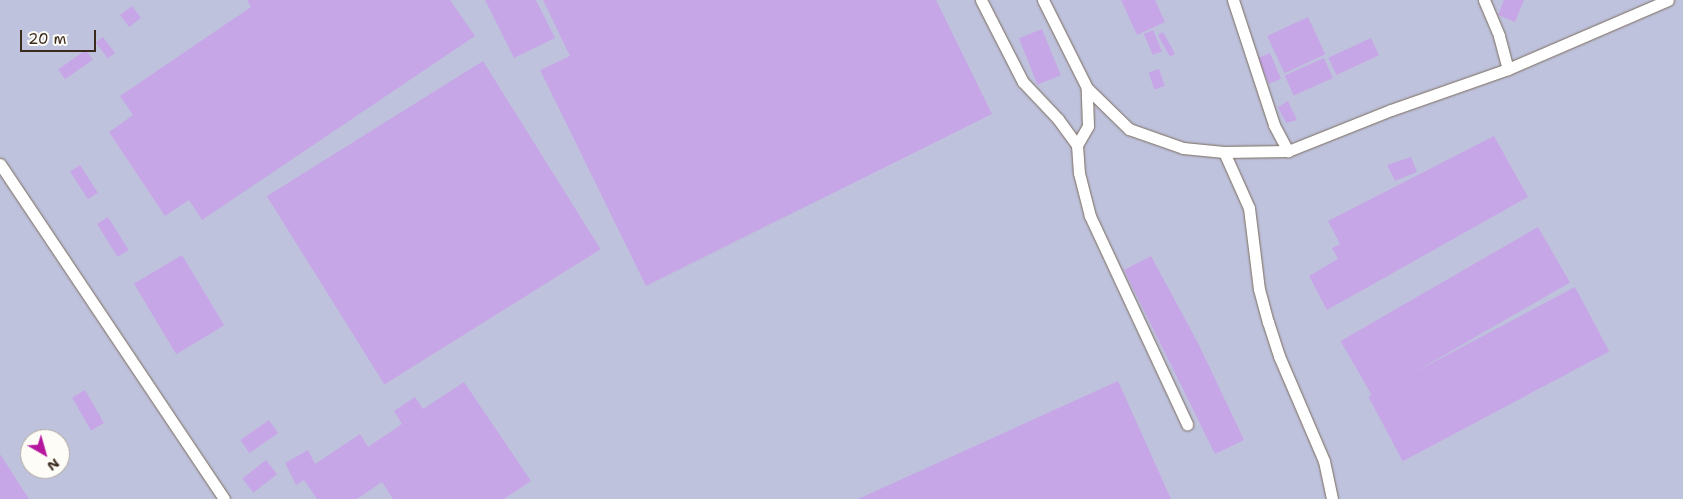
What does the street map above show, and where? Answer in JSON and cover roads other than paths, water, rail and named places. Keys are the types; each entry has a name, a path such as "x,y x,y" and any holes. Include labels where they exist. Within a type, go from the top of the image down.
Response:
{"lane":[{"path":"981,0 1023,82 1058,120 1077,146 1079,172 1090,216 1188,424"},
{"path":"1044,0 1087,88 1129,128 1183,148 1224,152 1288,151 1391,110 1508,70 1668,0"},
{"path":"1233,0 1274,125 1288,151"},
{"path":"1484,0 1499,36 1508,70"},
{"path":"1077,146 1088,126 1087,88"},
{"path":"1224,152 1249,208 1259,289 1274,339 1324,461 1332,499"},
{"path":"0,164 224,499"}]}
